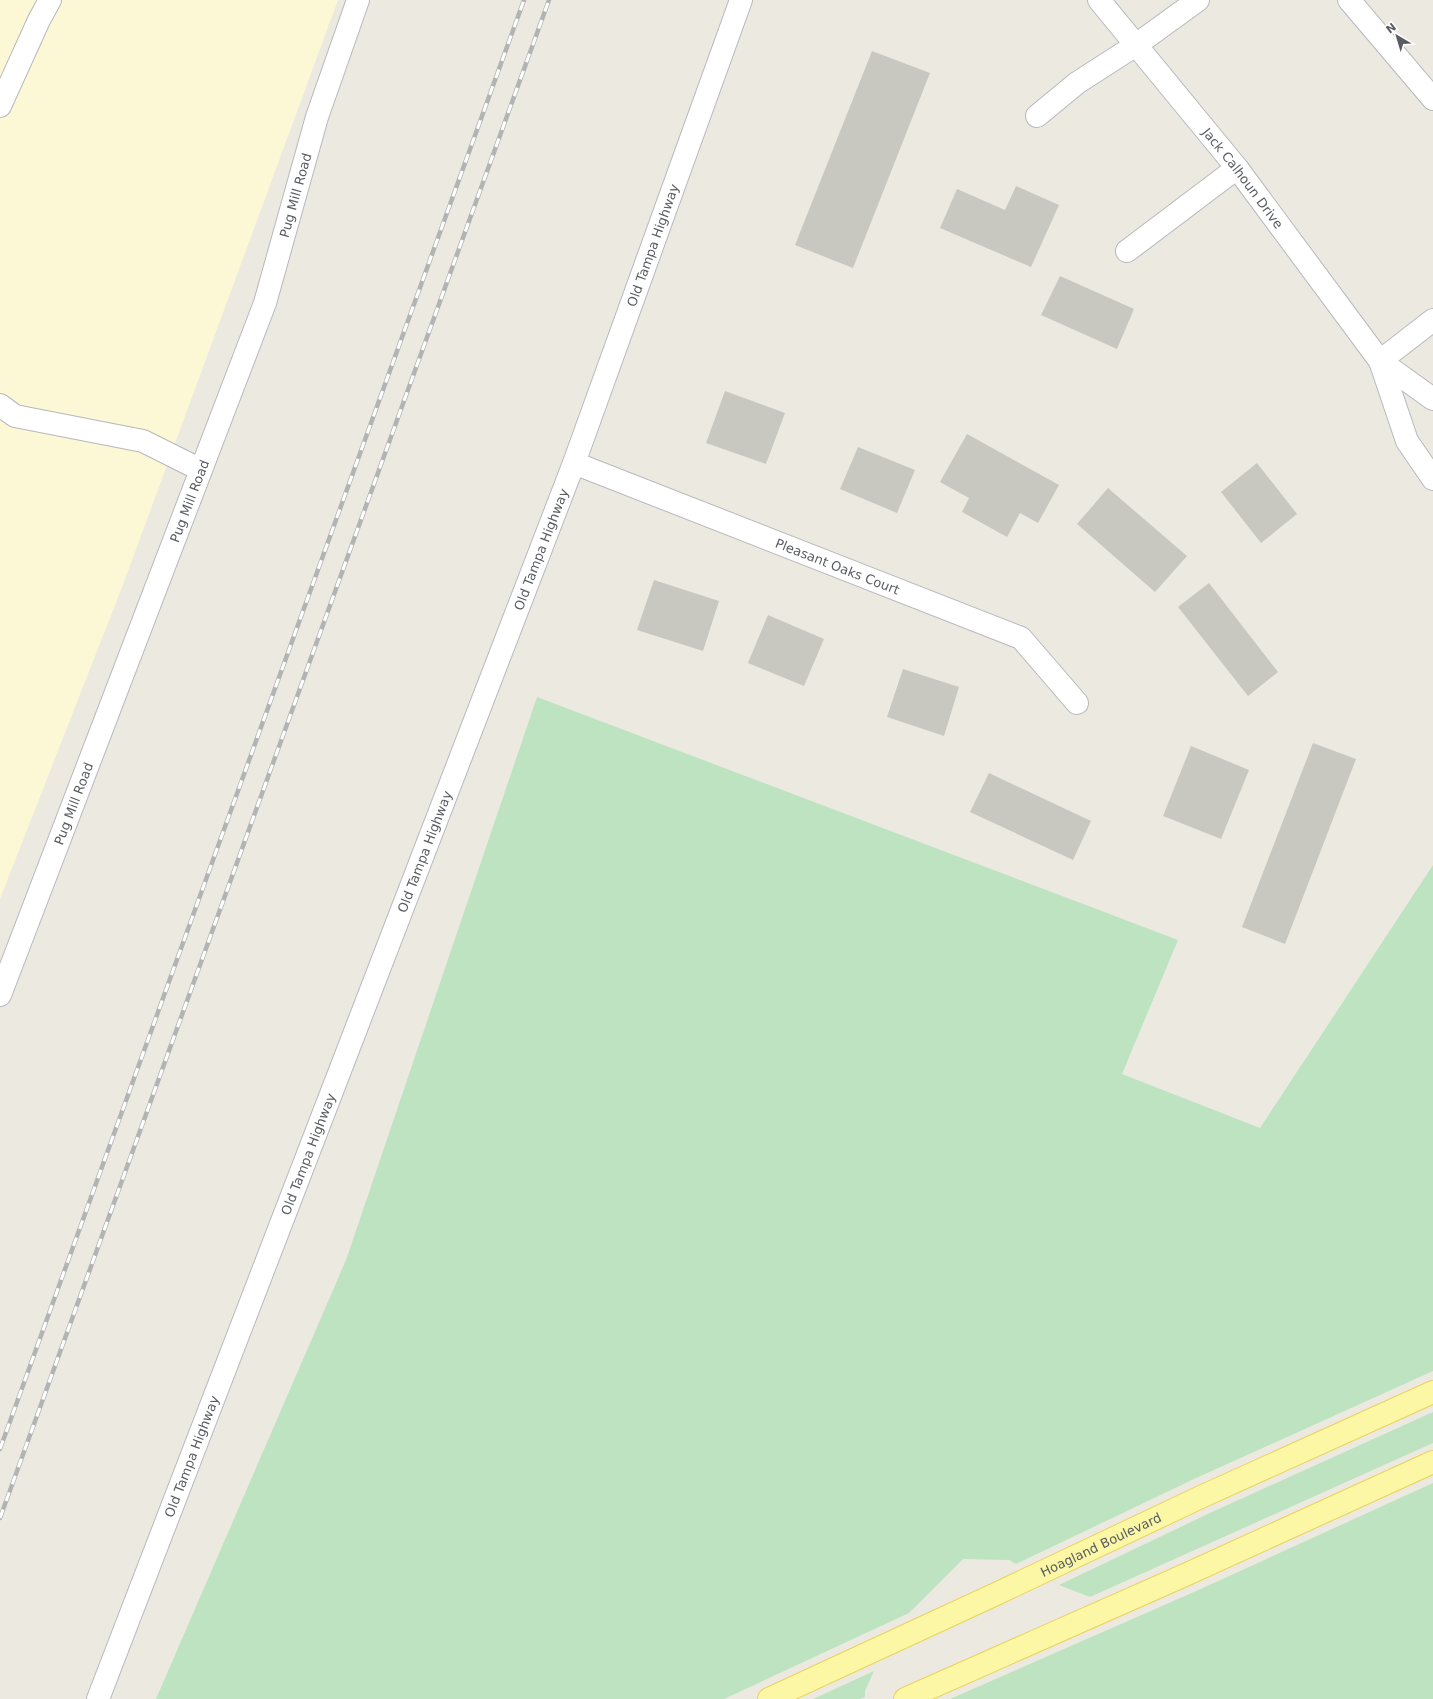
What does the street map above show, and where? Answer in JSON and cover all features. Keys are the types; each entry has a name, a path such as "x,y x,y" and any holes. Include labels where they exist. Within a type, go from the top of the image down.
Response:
{"main road":[{"name":"Hoagland Boulevard","path":"769,1699 1203,1496 1433,1392"},
{"path":"905,1699 1185,1575 1433,1462"}],"street":[{"path":"0,106 39,20 50,0"},
{"name":"Pug Mill Road","path":"0,995 265,303 317,117 358,0"},
{"name":"Old Tampa Highway","path":"98,1699 574,463 741,0"},
{"path":"1037,116 1078,83 1136,45 1198,0"},
{"path":"1349,0 1433,99"},
{"name":"Jack Calhoun Drive","path":"1103,2 1136,45 1237,168 1380,361 1433,399"},
{"path":"1126,251 1237,168"},
{"path":"1380,361 1433,320"},
{"name":"Jack Calhoun Drive","path":"1380,361 1407,441 1433,479"},
{"path":"0,405 15,416 143,441 201,470"},
{"name":"Pleasant Oaks Court","path":"574,463 1021,638 1077,704"}],"shaded area":[{"path":"0,0 338,0 124,582 0,899"}],"green space":[{"path":"537,697 1178,940 1122,1074 1260,1128 1433,865 1433,1371 1194,1479 1016,1564 1009,1560 963,1559 909,1613 724,1699 156,1699 346,1260"},
{"path":"1433,1412 1433,1443 1090,1597 1059,1585 1212,1512"},
{"path":"1433,1483 1433,1699 950,1699 1194,1592"},
{"path":"874,1671 865,1691 865,1697 860,1699 813,1699"}],"building":[{"path":"872,51 930,73 853,268 795,245"},
{"path":"1016,186 1059,205 1031,267 940,228 957,189 1005,210"},
{"path":"1060,276 1134,309 1117,349 1041,315"},
{"path":"725,391 785,413 766,464 706,443"},
{"path":"967,434 1059,485 1038,523 1020,513 1007,537 962,512 969,498 940,482"},
{"path":"858,447 915,470 897,513 840,489"},
{"path":"1257,463 1297,514 1261,543 1221,492"},
{"path":"1108,488 1187,556 1155,592 1077,524"},
{"path":"654,580 719,601 703,651 637,630"},
{"path":"1209,583 1278,672 1248,696 1178,607"},
{"path":"768,615 824,639 804,686 748,663"},
{"path":"903,669 959,687 944,736 887,717"},
{"path":"1313,743 1356,759 1285,944 1242,927"},
{"path":"1191,746 1249,770 1221,839 1163,816"},
{"path":"989,773 1091,821 1073,860 970,812"}],"railway":[{"path":"0,1449 524,0"},
{"path":"0,1518 549,0"}]}
